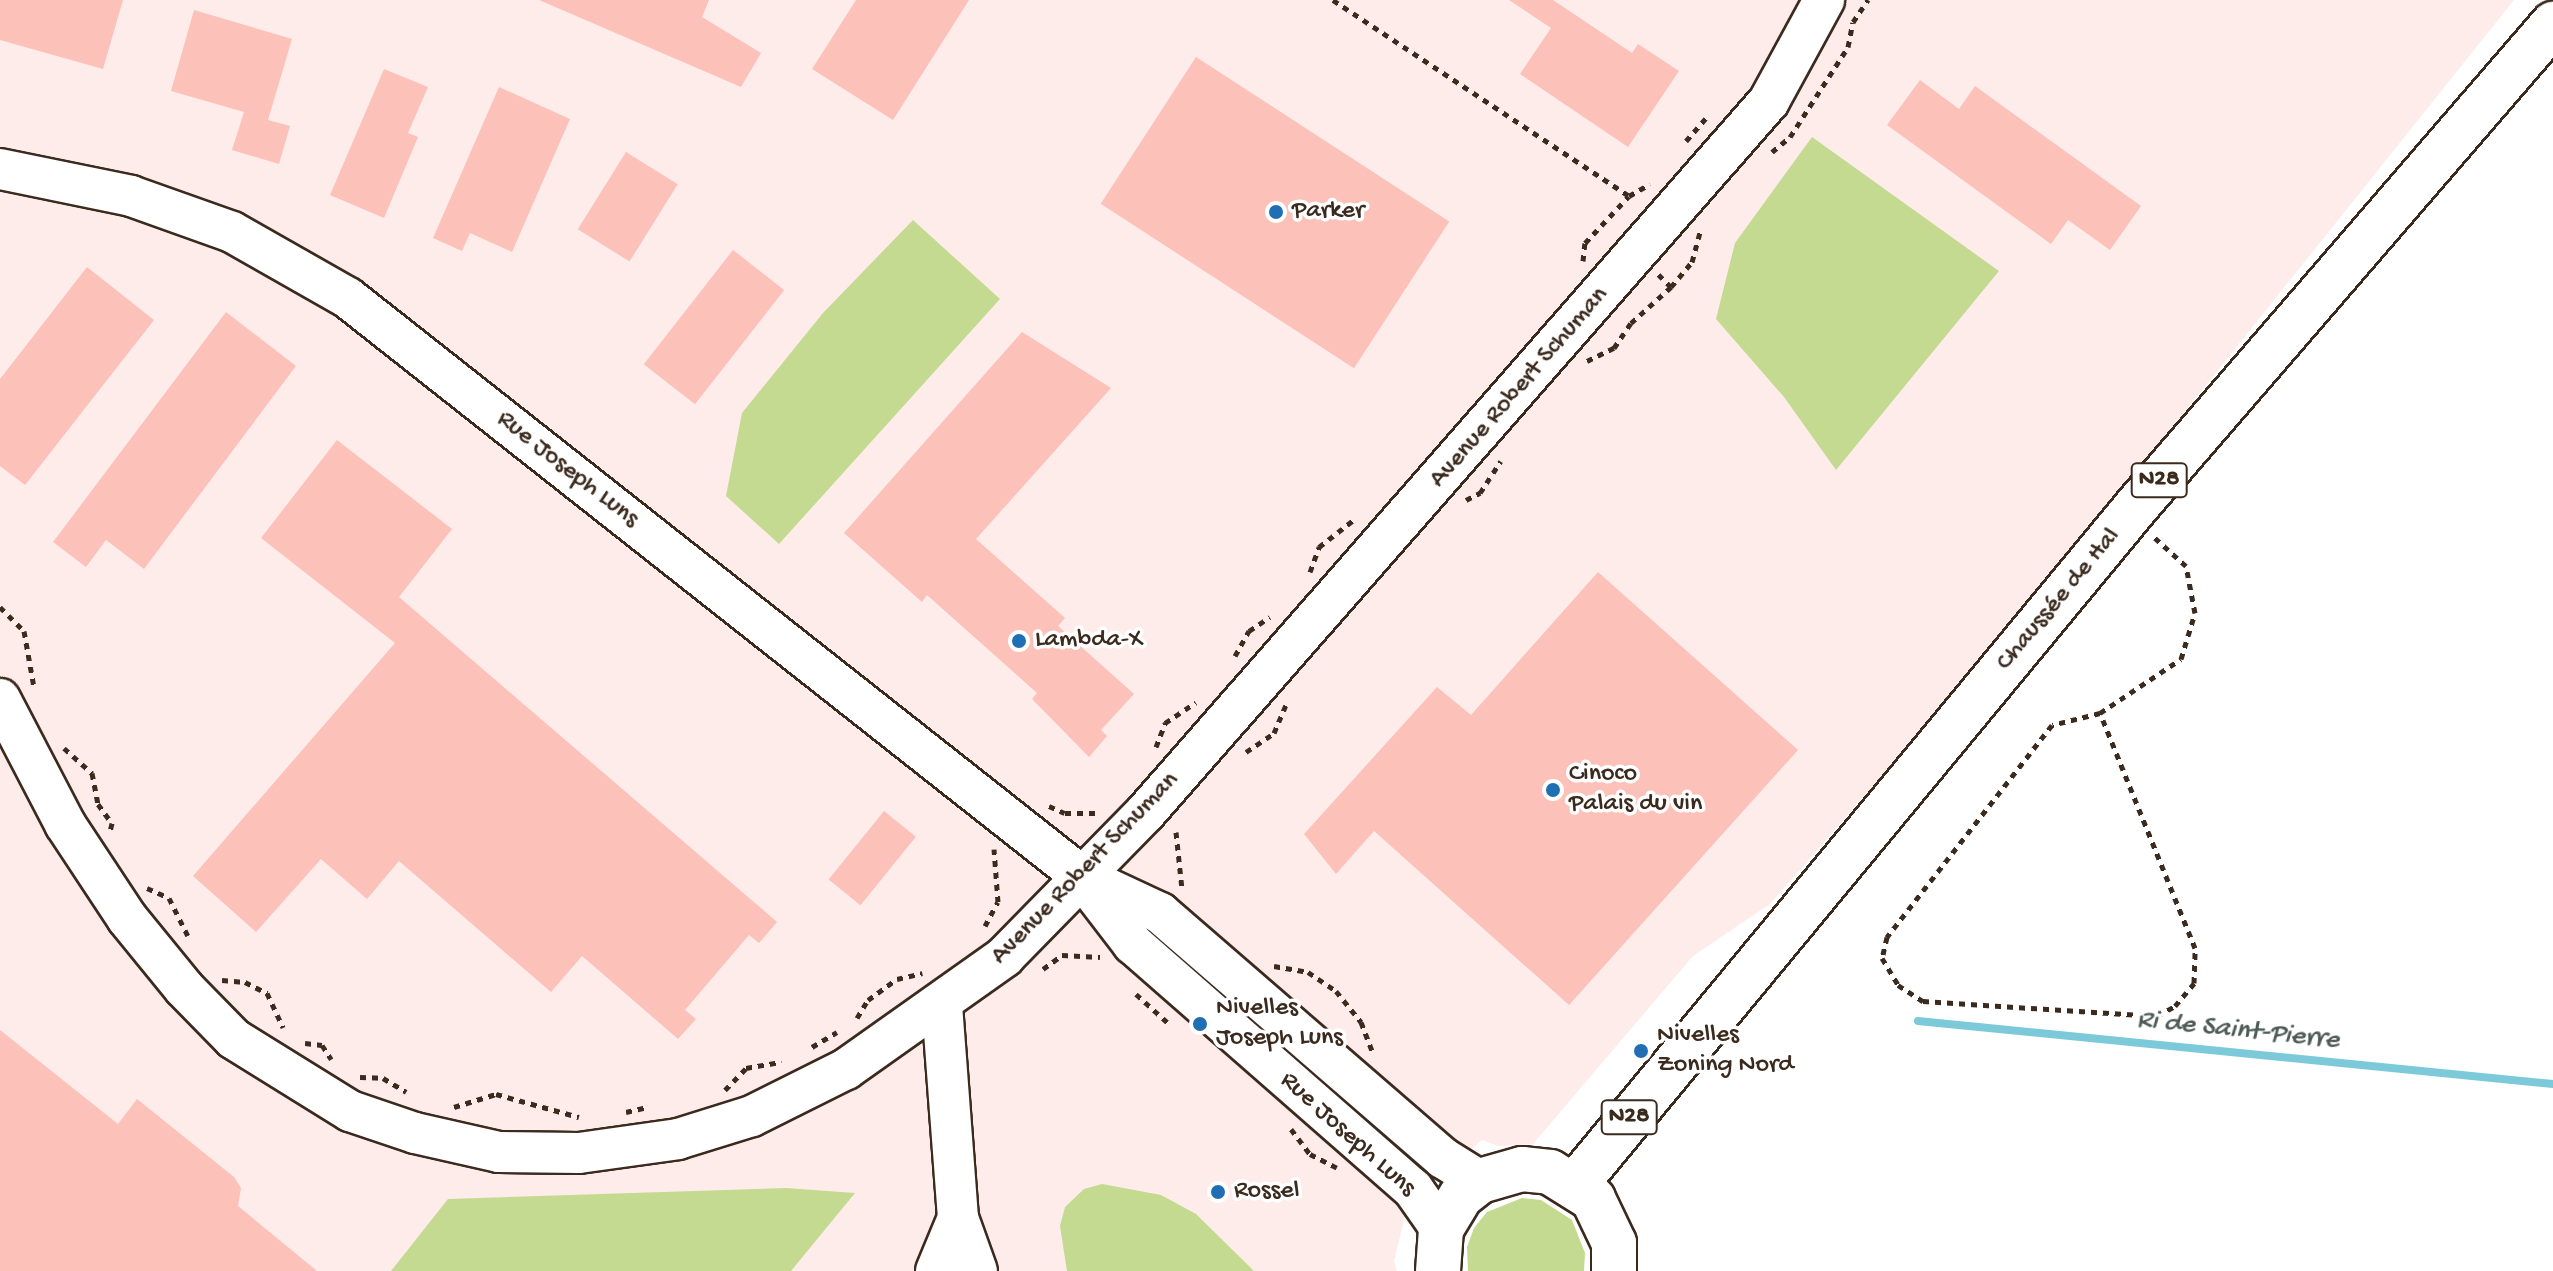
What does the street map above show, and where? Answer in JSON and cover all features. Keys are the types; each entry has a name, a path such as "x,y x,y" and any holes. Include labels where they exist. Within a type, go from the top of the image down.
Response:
{"main road":[{"name":"Chaussée de Hal","path":"1576,1184 2130,515 2553,24"},
{"path":"1439,1250 1461,1196 1480,1181 1522,1169 1550,1172 1576,1184 1605,1216 1614,1243 1614,1271"}],"street":[{"name":"Avenue Robert Schuman","path":"18,700 65,824 127,918 184,988 234,1039 289,1076 350,1111 415,1133 499,1152 579,1153 678,1139 752,1116 846,1069 934,988 1019,943 1080,875 1146,812 1769,101 1824,0"},
{"name":"Rue Joseph Luns","path":"0,169 131,196 232,232 348,298 1080,875 1133,944 1413,1189 1439,1250"},
{"name":"Rue Joseph Luns","path":"1080,875 1160,913 1443,1158 1480,1181"},
{"path":"934,988 958,1218 977,1271"},
{"path":"936,1271 958,1218"}],"path":[{"path":"1333,0 1629,196"},
{"path":"1678,154 1711,113"},
{"path":"1581,274 1585,243 1629,196 1653,182"},
{"path":"1574,367 1614,348 1631,323 1671,287 1638,254"},
{"path":"1457,505 1480,493 1505,454"},
{"path":"1306,583 1319,547 1363,515"},
{"path":"2100,713 2195,948 2194,983 2175,1006 2157,1016 1923,1001 1898,985 1882,958 1887,937 2052,725 2100,713 2181,659 2195,613 2186,566 2130,515"},
{"path":"0,607 24,631 18,700"},
{"path":"1230,665 1249,631 1281,609"},
{"path":"1151,760 1165,723 1204,696"},
{"path":"1241,756 1274,733 1291,696"},
{"path":"55,736 92,773 98,804 112,823 108,842"},
{"path":"983,931 998,902 992,851 1035,799 1065,813 1096,814 1104,807"},
{"path":"1179,826 1174,837 1179,875 1182,888 1191,892"},
{"path":"142,886 169,898 190,940"},
{"path":"1261,963 1308,972 1336,991 1361,1022 1374,1057"},
{"path":"212,974 267,993 289,1041"},
{"path":"809,1051 818,1040 850,1028 868,1000 897,979 934,988"},
{"path":"299,1042 322,1045 336,1066"},
{"path":"721,1095 746,1068 788,1062"},
{"path":"353,1076 383,1078 410,1095"},
{"path":"448,1108 496,1094 583,1118"},
{"path":"620,1116 633,1107 660,1106"}],"shaded area":[{"path":"0,0 2514,0 2019,619 1770,904 1693,956 1533,1144 1498,1146 1482,1140 1408,1204 1394,1261 1397,1271 0,1271"}],"green space":[{"path":"1812,137 1999,271 1836,470 1784,397 1716,319 1735,243"},
{"path":"913,220 1000,299 779,544 726,496 742,413 823,313"},
{"path":"1102,1184 1161,1195 1196,1214 1254,1271 1067,1271 1060,1226 1065,1207 1084,1189"},
{"path":"786,1188 855,1193 791,1271 391,1271 448,1199"},
{"path":"1522,1198 1541,1200 1572,1220 1585,1253 1584,1271 1468,1271 1467,1247 1474,1228 1487,1212"}],"building":[{"path":"0,0 123,0 103,69 0,40"},
{"path":"539,0 709,0 702,17 761,53 741,87"},
{"path":"856,0 969,0 893,120 812,69"},
{"path":"1509,0 1553,0 1632,53 1638,44 1679,71 1628,147 1520,74 1551,28"},
{"path":"194,10 292,39 268,120 290,126 279,164 232,150 244,112 171,91"},
{"name":"Parker","path":"1196,57 1449,221 1354,368 1101,204"},
{"path":"384,69 428,87 408,133 418,137 384,218 330,195"},
{"path":"1920,80 1959,109 1975,86 2141,206 2110,250 2068,220 2051,244 1887,125"},
{"path":"499,87 570,119 512,252 470,233 462,251 433,238"},
{"path":"626,152 678,184 630,261 578,229"},
{"path":"733,250 784,290 695,404 644,364"},
{"path":"87,267 154,320 25,485 0,466 0,379"},
{"path":"226,312 296,366 144,569 106,540 86,567 53,542"},
{"path":"1022,332 1111,388 976,539 1065,618 1058,626 1134,694 1101,730 1107,736 1089,757 1032,699 1037,693 927,595 922,602 844,533"},
{"path":"337,440 452,529 399,597 777,922 759,943 749,935 685,1010 696,1019 678,1039 582,956 551,992 399,861 367,899 321,859 256,932 193,876 395,643 261,538"},
{"name":"Cinoco Palais du vin","path":"1598,572 1798,750 1569,1005 1374,831 1336,874 1304,834 1437,687 1471,715"},
{"path":"884,811 916,837 860,905 829,879"},
{"path":"0,1030 118,1124 137,1099 234,1177 241,1188 238,1206 317,1271 0,1271"}],"waterway":[{"name":"Ri de Saint-Pierre","path":"1918,1021 2553,1084"}],"place":[{"name":"Parker","path":"1276,212"},
{"name":"Lambda-X","path":"1019,641"},
{"name":"Cinoco Palais du vin","path":"1553,790"},
{"name":"Nivelles Joseph Luns","path":"1200,1024"},
{"name":"Nivelles Zoning Nord","path":"1641,1051"},
{"name":"Rossel","path":"1218,1192"}]}
